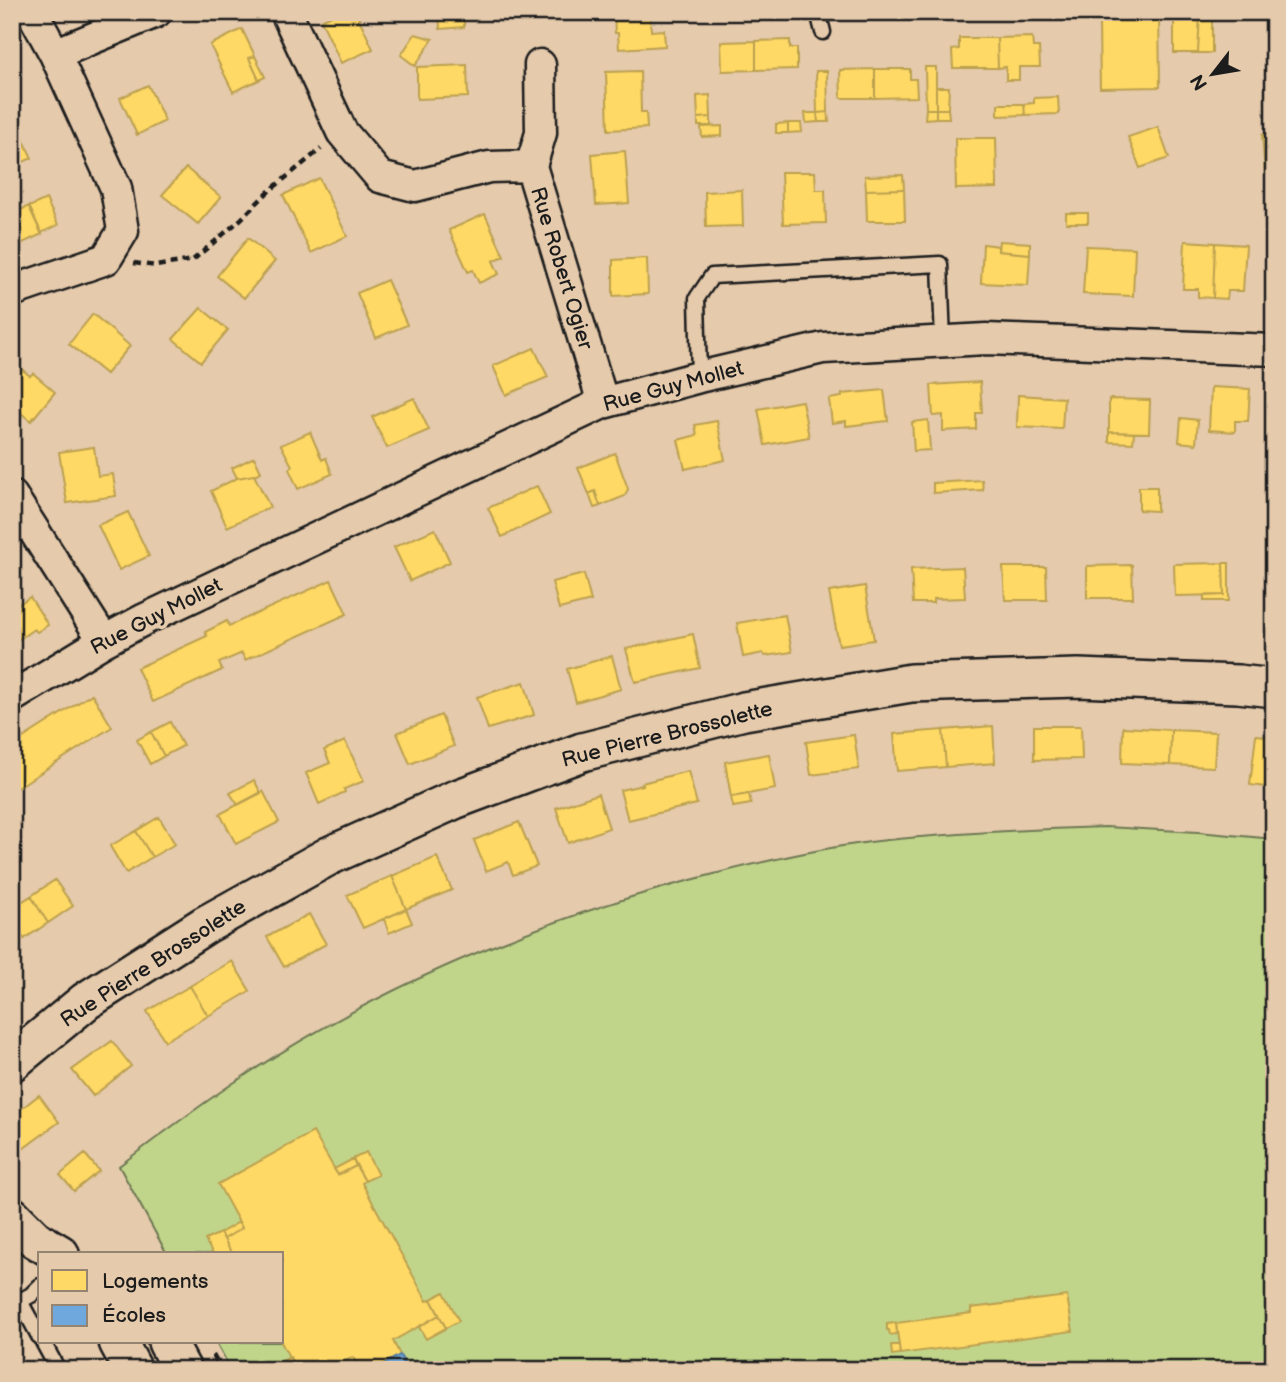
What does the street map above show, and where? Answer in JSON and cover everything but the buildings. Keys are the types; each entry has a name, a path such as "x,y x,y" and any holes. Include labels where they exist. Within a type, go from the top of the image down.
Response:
{"street":[{"path":"12,292 106,259 123,231 116,188 55,54 32,12"},
{"path":"55,54 156,12"},
{"path":"286,12 342,132"},
{"path":"531,166 541,134 540,65"},
{"name":"Rue Robert Ogier","path":"342,132 380,177 415,186 489,167 531,166 603,403"},
{"name":"Rue Guy Mollet","path":"12,697 104,641 158,613 603,403 823,348 986,339 1274,350"},
{"path":"12,496 104,641"},
{"name":"Rue Pierre Brossolette","path":"12,1062 86,1001 205,925 329,856 454,800 582,752 744,711 911,683 1078,678 1238,684 1274,688"},
{"path":"12,1216 34,1239 57,1252"},
{"path":"119,1344 133,1370"},
{"path":"170,1344 197,1361"}],"lane":[{"path":"818,12 823,32"},
{"path":"699,377 697,298 712,276 940,264 943,341"},
{"path":"38,1288 20,1301 38,1334"},
{"path":"43,1344 58,1370"}],"path":[{"path":"106,259 156,266 193,260 267,193 342,132"},
{"path":"197,1361 221,1370"}],"green space":[{"path":"1105,827 1274,839 1274,1370 231,1370 217,1344 284,1344 284,1252 166,1252 119,1166 196,1109 299,1042 412,982 530,932 652,891 778,859 887,840"}]}
